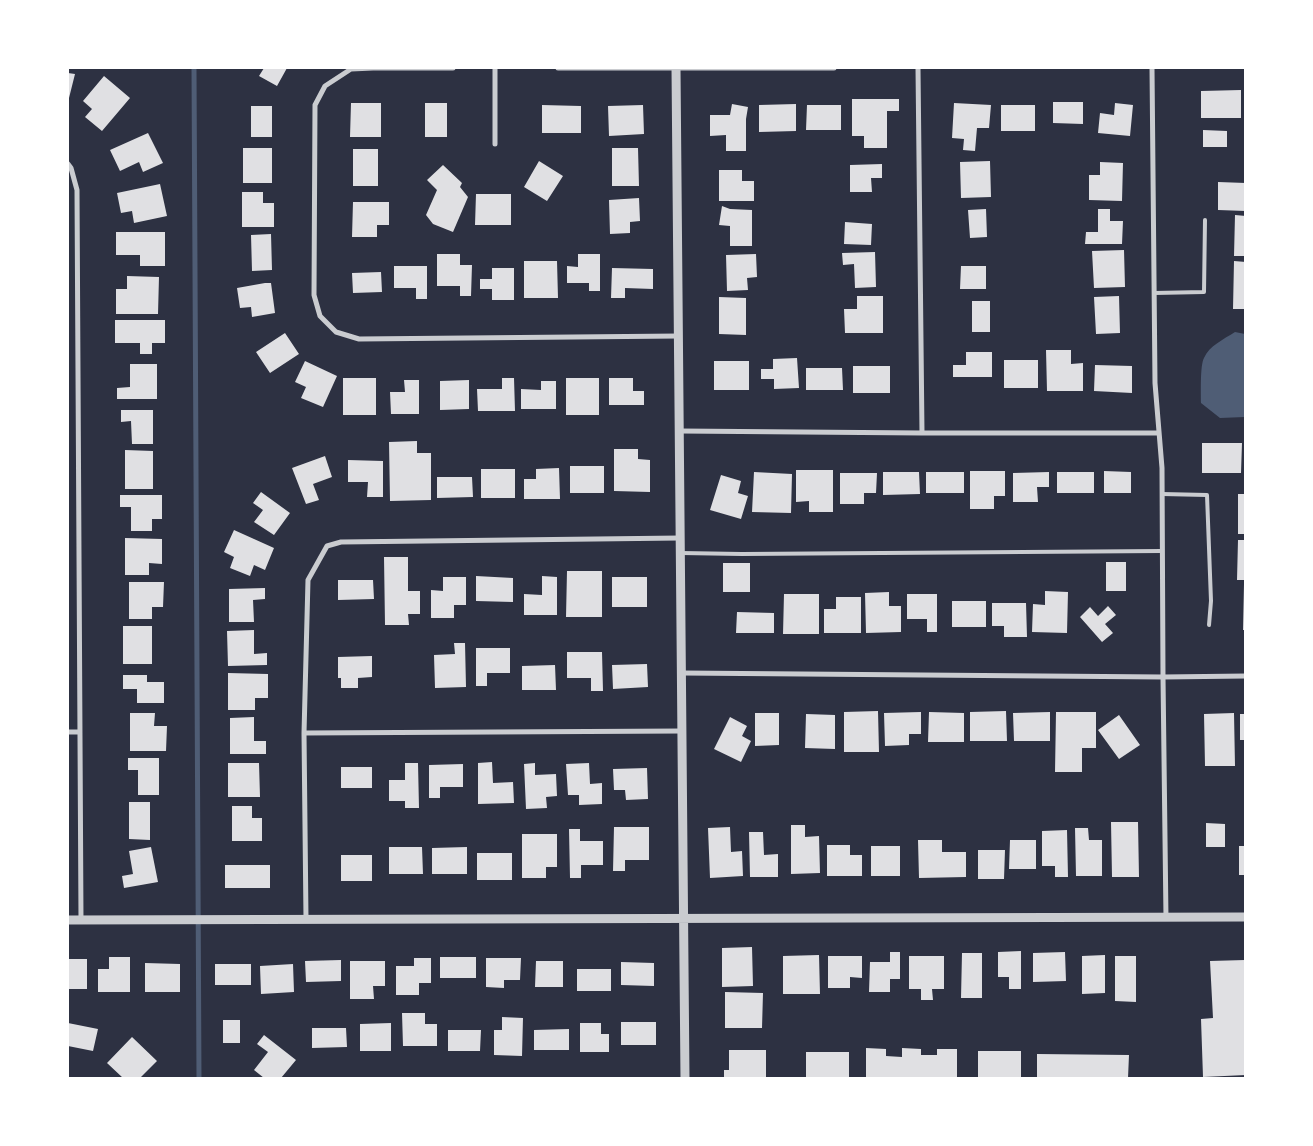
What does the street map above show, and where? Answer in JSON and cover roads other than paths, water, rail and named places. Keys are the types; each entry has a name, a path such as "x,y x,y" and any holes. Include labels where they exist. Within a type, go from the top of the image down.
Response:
{"street":[{"path":"453,68 373,68 351,70 325,86 315,105 314,295 320,316 336,332 359,339 679,336"},
{"path":"495,68 495,144"},
{"path":"558,68 834,68"},
{"path":"676,68 685,1078"},
{"path":"918,68 922,433"},
{"path":"1152,68 1155,383 1162,468 1166,918"},
{"path":"68,164 71,168 77,190 81,920"},
{"path":"680,431 1159,433"},
{"path":"306,919 304,733 308,580 327,546 341,542 681,538"},
{"path":"682,673 1246,676"},
{"path":"304,733 683,731"},
{"path":"68,732 80,732"},
{"path":"68,920 1246,917"}],"lane":[{"path":"1154,293 1204,292 1205,220"},
{"path":"1162,494 1207,494 1211,601 1209,625"},
{"path":"681,553 1162,551"}],"water":[{"path":"1235,332 1245,334 1245,417 1220,418 1201,403 1202,367 1206,354 1213,346"}],"waterway":[{"path":"194,68 199,1078"}]}
